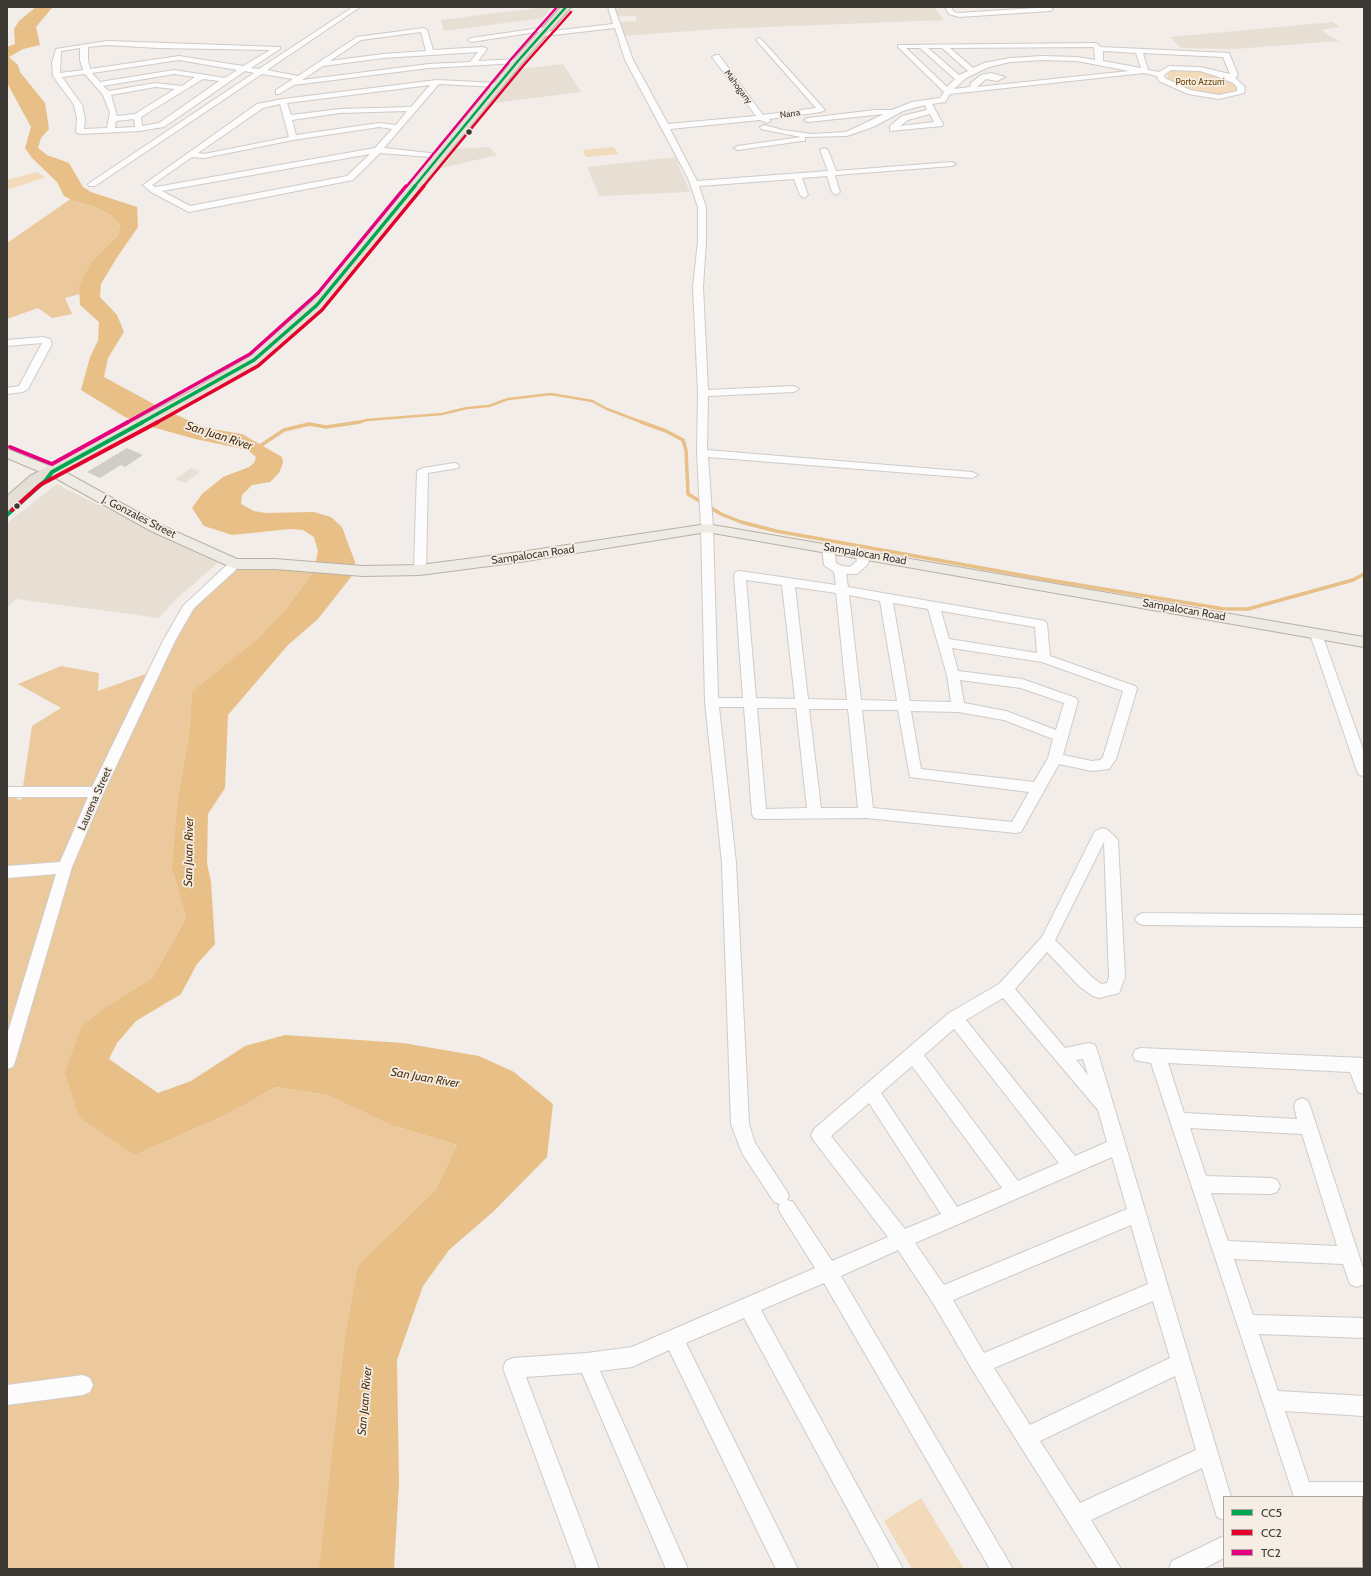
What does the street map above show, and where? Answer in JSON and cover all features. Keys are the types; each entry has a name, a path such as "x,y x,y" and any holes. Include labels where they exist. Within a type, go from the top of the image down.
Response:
{"highway":[{"path":"7,505 36,479 52,472 194,395 254,360 317,305 518,61 566,7"},
{"path":"7,515 46,480 52,472"}],"main road":[{"name":"J. Gonzales Street","path":"7,453 52,472 156,528 235,564 275,564 363,571"},
{"name":"Sampalocan Road","path":"363,571 420,570 520,557 706,528 1364,642"}],"street":[{"path":"92,184 357,7"},
{"path":"611,7 629,60 679,152 694,184 702,207 702,241 698,287 703,393 702,453 712,702 729,863 740,1124 748,1147 828,1272 1002,1569"},
{"path":"948,7 951,13 959,15 992,10 1050,9 1047,7"},
{"path":"471,40 546,31 617,26"},
{"path":"279,92 359,38 424,30 430,52"},
{"name":"Narra","path":"665,127 761,118 822,110 759,40"},
{"path":"107,43 158,46 278,48 247,69 226,80 162,125 139,129 80,132 81,119 78,105 57,76 56,63 58,50 84,45 107,43"},
{"path":"84,45 84,60 88,73 107,94 114,113 111,130"},
{"path":"1055,58 1057,45"},
{"path":"1074,45 1078,66"},
{"path":"948,92 900,46 1096,45 1099,50 1099,63"},
{"path":"922,46 959,80"},
{"path":"944,46 972,72"},
{"path":"967,46 982,61 1004,61 1022,58 1055,58 1078,66 1087,71 1093,68 1125,74"},
{"path":"988,46 1004,61"},
{"path":"1010,46 1022,58"},
{"path":"220,64 249,47"},
{"path":"321,64 384,56 483,49 472,64"},
{"path":"1099,50 1226,54 1234,75 1230,78"},
{"path":"1117,50 1122,62 1121,66"},
{"path":"1139,51 1145,71"},
{"path":"1160,51 1170,68"},
{"path":"1182,52 1189,68"},
{"path":"1204,54 1210,68 1209,70"},
{"name":"Mahogany","path":"716,57 761,118 767,121 766,126"},
{"path":"57,76 88,73 179,58 260,71 297,80 398,69 518,61"},
{"path":"843,116 893,112 927,102 942,100 959,80 972,72 982,61"},
{"path":"1078,66 1099,63 1160,74 1170,68 1209,70 1230,78 1241,87 1240,93 1219,97 1204,96 1178,89 1162,79 1160,74"},
{"path":"948,92 1145,71"},
{"path":"99,84 161,72 174,72 226,80"},
{"path":"1036,73 1046,81"},
{"path":"113,119 137,116 201,77"},
{"path":"973,89 974,85 984,78"},
{"path":"437,82 378,150 350,178 189,209 147,185 260,106 283,101 437,82 498,85"},
{"path":"107,94 155,85 182,88"},
{"path":"283,101 294,138"},
{"path":"927,102 932,111 939,124 893,128 906,118 932,111"},
{"path":"287,118 340,111 414,109"},
{"path":"738,148 812,136 847,134 870,125 893,112"},
{"path":"137,116 139,129"},
{"path":"749,119 754,125 766,126 782,132 812,136"},
{"path":"190,155 204,156 294,138 379,125 397,127"},
{"path":"154,190 378,150 439,156"},
{"path":"824,150 836,192"},
{"path":"694,184 952,164"},
{"path":"797,176 804,195"},
{"path":"189,209 189,219"},
{"path":"7,343 43,340 47,341 48,344 23,389 7,391"},
{"path":"703,393 794,389"},
{"path":"702,453 972,475"},
{"path":"420,570 423,471 454,466"},
{"path":"828,548 830,565 840,570 853,571 863,562 861,554"},
{"name":"Laurena Street","path":"7,1062 65,867 97,792 168,640 189,606 235,564"},
{"path":"840,570 866,813"},
{"path":"953,676 1022,684 1071,702 1055,758 1016,828 866,813 759,814 740,574 886,597 1041,624 1044,658"},
{"path":"788,582 815,814"},
{"path":"886,597 916,773 1038,788"},
{"path":"933,605 953,676 958,707"},
{"path":"1316,634 1364,771"},
{"path":"943,642 1044,658 1130,689 1109,759 1104,765 1092,766 1055,758"},
{"path":"712,702 904,704 958,707 1006,716 1060,737"},
{"path":"7,792 97,792"},
{"path":"1047,941 1086,982 1099,991 1112,988 1117,977 1112,847 1111,840 1103,834 1100,834 1047,941 1006,989 955,1018 820,1135 902,1240 940,1296 980,1364 1110,1569"},
{"path":"7,872 65,867"},
{"path":"1143,919 1364,921"},
{"path":"1006,989 1064,1056 1089,1050 1223,1507"},
{"path":"955,1018 1072,1166"},
{"path":"913,1054 1015,1191"},
{"path":"1364,1087 1360,1064 1149,1056 1179,1120 1303,1494 1364,1492"},
{"path":"870,1091 953,1218"},
{"path":"1302,1106 1357,1278"},
{"path":"1179,1120 1309,1127"},
{"path":"588,1569 513,1368 587,1363 632,1357 1118,1146"},
{"path":"1200,1184 1271,1186"},
{"path":"940,1296 1137,1214"},
{"path":"1222,1250 1350,1255"},
{"path":"980,1364 1159,1289"},
{"path":"749,1307 892,1569"},
{"path":"1246,1324 1364,1328"},
{"path":"674,1339 787,1569"},
{"path":"587,1363 677,1569"},
{"path":"1026,1437 1181,1363"},
{"path":"7,1395 83,1385"},
{"path":"1272,1400 1364,1406"},
{"path":"1076,1516 1208,1455"},
{"path":"1180,1569 1223,1547"}],"shaded area":[{"path":"552,7 543,18 444,31 441,20"},
{"path":"613,7 934,7 944,20 718,29 622,36 621,22 636,21 636,16 616,16"},
{"path":"1333,22 1340,27 1321,30 1339,41 1235,49 1181,48 1170,37"},
{"path":"563,64 581,92 495,103 520,69"},
{"path":"489,147 497,155 442,168 457,149"},
{"path":"675,157 690,192 599,196 587,167"},
{"path":"75,196 75,202 96,207 112,216 120,225 118,235 91,264 79,285 80,294 65,298 72,314 52,318 38,308 7,319 7,243"},
{"path":"191,468 200,472 185,483 175,479"},
{"path":"57,484 218,563 177,598 159,618 16,599 7,607 7,523"},
{"path":"235,564 314,571 286,609 255,641 192,693 189,734 178,797 173,872 186,918 153,977 112,1003 79,1033 135,1155 224,1116 276,1087 327,1095 397,1127 457,1145 436,1189 358,1265 320,1569 7,1569 7,796 21,800 32,726 61,708 18,684 61,666 99,673 98,691 154,671 189,606"}],"green space":[{"name":"Porto Azzurri","path":"1184,69 1214,74 1235,83 1238,88 1236,91 1219,95 1191,91 1171,82 1168,78 1167,74 1171,71"},
{"path":"614,147 618,154 586,157 583,150"},
{"path":"36,172 46,177 7,190 7,180"},
{"path":"921,1498 964,1569 912,1569 884,1521"}],"water":[{"name":"San Juan River","path":"36,7 54,7 36,27 40,45 23,49 9,57 18,65 20,72 45,103 49,129 41,138 38,148 47,155 69,163 83,187 91,192 137,207 138,227 101,284 100,297 117,315 124,332 108,358 104,377 161,408 206,428 242,434 282,457 283,463 279,473 270,482 252,485 242,495 241,504 254,511 265,513 314,512 331,517 342,527 355,562 355,572 318,619 288,645 228,715 225,788 208,814 207,863 211,882 215,944 197,964 181,994 136,1021 117,1043 109,1059 158,1093 191,1081 245,1046 285,1035 403,1043 479,1056 514,1072 553,1104 547,1157 494,1211 449,1250 423,1286 397,1360 399,1483 394,1569 319,1569 345,1339 358,1265 436,1189 457,1145 394,1126 327,1095 276,1087 226,1115 135,1155 79,1117 65,1073 81,1027 109,1005 153,977 186,918 172,869 178,797 189,734 192,692 256,640 286,609 314,571 318,551 314,537 303,530 291,529 232,535 204,526 192,508 202,494 223,477 249,467 254,463 256,457 248,450 195,439 145,425 125,417 81,390 90,357 98,341 99,322 80,305 79,285 91,263 118,235 120,225 112,216 96,207 76,202 64,196 57,182 32,158 25,148 31,127 7,83 7,47 15,44 14,29 19,21"}],"pier":[{"path":"158,404 177,412 148,428 128,420"}],"building":[{"path":"127,448 143,455 125,467 121,465 100,478 87,472"}],"waterway":[{"path":"359,422 367,420 442,414 467,408 489,406 508,399 551,394 592,401 607,409 644,423"},
{"name":"San Juan River","path":"257,448 284,430 309,424 326,427 359,422"},
{"path":"641,422 666,431 683,440 686,450 688,494 721,514 741,522 776,531 1043,579 1224,609 1248,609 1353,580 1364,574"}],"transit line":[{"name":"TC2","path":"10,447 52,464 250,354 318,293 513,57 557,7"},
{"name":"CC5","path":"7,515 46,480 52,472 254,360 317,305 518,61 566,7"},
{"name":"CC2","path":"12,510 40,485 197,401 258,366 322,310 523,66 571,12"}]}
